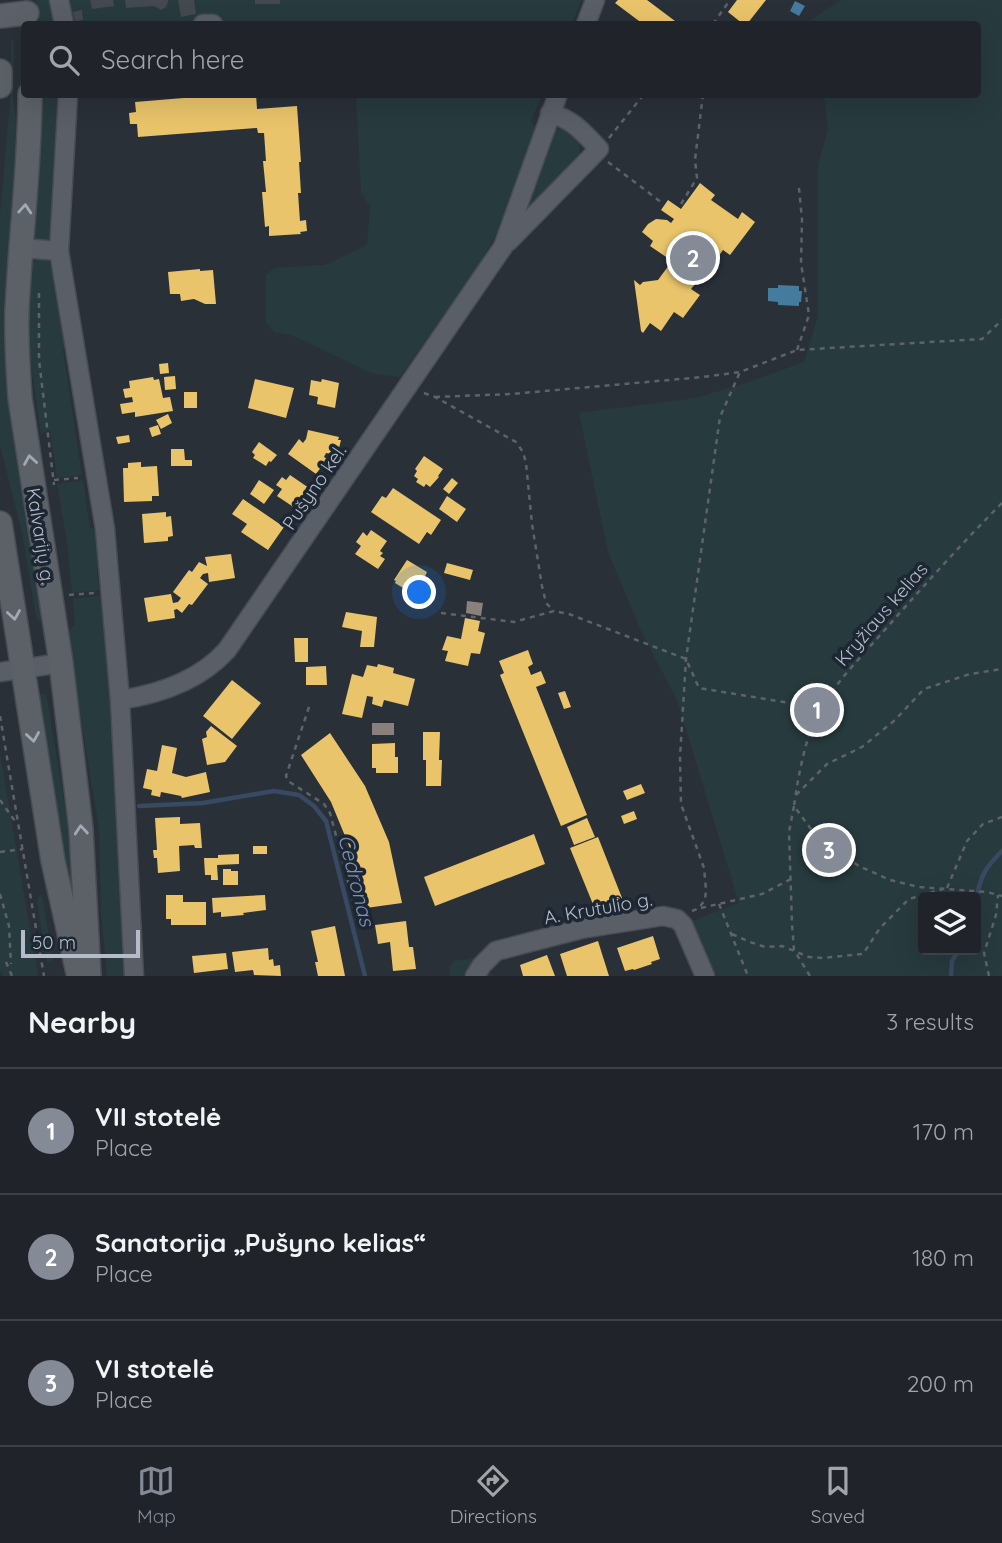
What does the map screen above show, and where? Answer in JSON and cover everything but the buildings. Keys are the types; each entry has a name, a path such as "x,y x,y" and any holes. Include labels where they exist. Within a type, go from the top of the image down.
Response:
{"main road":[{"path":"0,16 27,12"},
{"path":"0,71 0,86"},
{"name":"Kalvarijų g.","path":"30,98 17,313 18,369 20,398 61,663 81,829 89,976"},
{"name":"Kalvarijų g.","path":"0,523 11,671 79,976"}],"street":[{"path":"59,0 63,21"},
{"path":"587,21 595,0"},
{"path":"68,98 59,251 105,529 120,700 134,976"},
{"name":"Pušyno kel.","path":"503,247 556,98"},
{"path":"550,113 575,124 597,151"},
{"name":"Pušyno kel.","path":"120,700 145,696 193,677 215,663 227,650 503,247 597,151"},
{"path":"22,248 59,251"},
{"path":"11,671 61,663"},
{"name":"A. Krutulio g.","path":"475,976 496,951 580,929 663,916 677,919 683,925 705,976"}],"path":[{"path":"715,21 730,0"},
{"path":"641,98 597,151 662,202"},
{"path":"681,204 698,178 695,160 703,98"},
{"path":"797,350 809,315 801,262 802,220 799,188"},
{"path":"39,289 39,360 55,494"},
{"path":"435,397 511,394 740,372 797,350 982,339 1002,320"},
{"path":"699,908 705,901 704,868 681,804 680,757 686,659 720,417 740,372"},
{"path":"408,386 435,397 516,442 523,452 528,477 531,524 542,586 546,603 554,611"},
{"path":"54,481 96,476"},
{"name":"Kryžiaus kelias","path":"794,950 789,832 803,757 820,708 926,584 1002,503"},
{"path":"74,595 100,593"},
{"path":"441,613 514,622 554,611 569,614 686,659 699,688 820,708"},
{"path":"796,795 827,764 862,747 895,720 923,689 970,674 1002,669"},
{"path":"309,707 286,776 293,785 324,804 330,813 356,911"},
{"path":"0,716 44,976"},
{"path":"0,800 19,827"},
{"path":"794,806 816,836 831,848 859,866 890,880 919,887 987,892 1000,896 984,953 989,976"},
{"path":"732,934 765,947 782,946 809,957 863,954 880,928 909,900 946,888 967,841 983,824 1002,817"},
{"path":"0,852 23,849"},
{"path":"677,919 699,908 762,894 791,879"},
{"path":"0,894 9,926 11,964"},
{"path":"719,904 748,976"},
{"path":"794,950 810,976"},
{"path":"5,962 12,976"}],"green space":[{"path":"36,0 53,0 56,21 38,21"},
{"path":"63,0 582,0 572,21 66,21"},
{"path":"841,0 1002,0 1002,976 717,976 692,921 739,903 677,700 641,631 608,552 579,413 695,398 804,362 818,316 818,166 828,128 823,98 981,98 981,21 810,21"},
{"path":"11,40 14,40 13,98 19,140 5,353 9,398 44,619 37,621 22,533 0,445 0,215 10,103"},
{"path":"41,98 63,98 51,238 49,242 40,244 32,237"},
{"path":"356,98 541,98 531,121 539,131 505,218 481,262 400,377 371,373 294,336 274,332 266,323 266,274 275,268 325,265 367,245 370,206 361,193"},
{"path":"560,128 571,128 579,138 580,155 530,207 527,207 525,204 548,137"},
{"path":"44,257 54,269 66,341 63,350 82,475 57,478 50,430 41,434 27,337 29,264"},
{"path":"83,480 90,528 96,532 99,590 72,593 57,484"},
{"path":"104,595 127,976 107,976 101,912 99,829 67,632 75,625 73,599"},
{"path":"38,694 47,698 71,844 80,959"},
{"path":"0,753 38,976 3,976 0,970"},
{"path":"42,895 53,960 47,963 37,902"},
{"path":"474,958 494,976 450,976 449,967 455,961"}],"waterway":[{"name":"Cedronas","path":"139,806 203,803 274,791 299,795 314,806 326,821 365,976"},
{"name":"Cedronas","path":"978,892 984,872 1002,851"},
{"name":"Cedronas","path":"951,976 952,961 956,955"}],"place":[{"name":"Sanatorija „Pušyno kelias“","path":"693,258"},
{"name":"VII stotelė","path":"817,710"},
{"name":"VI stotelė","path":"829,850"}]}
